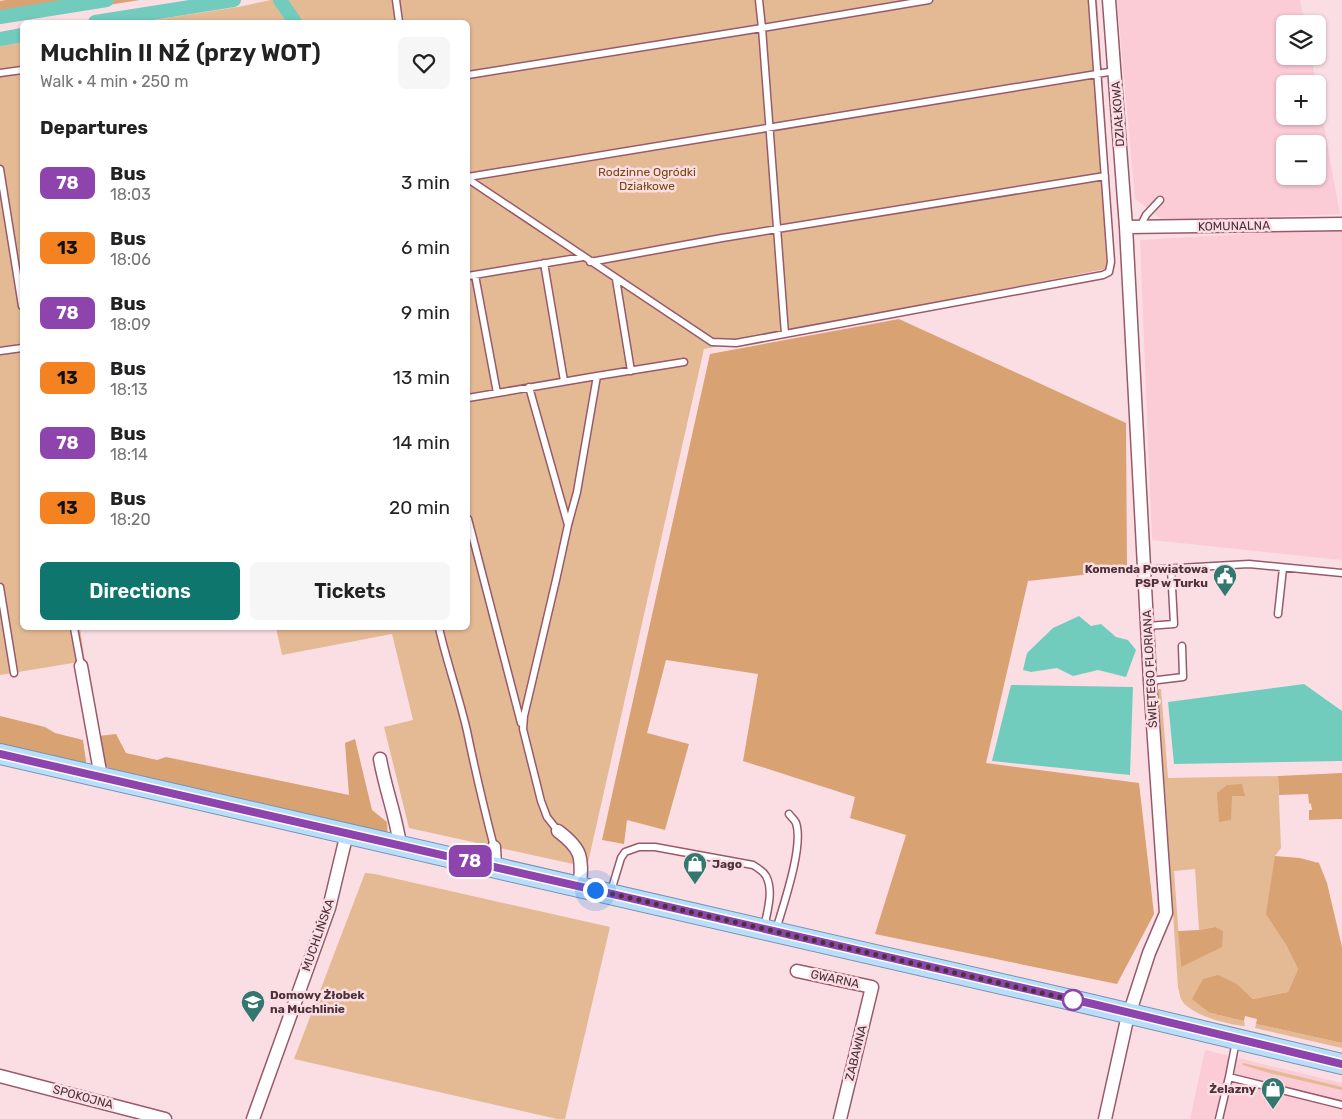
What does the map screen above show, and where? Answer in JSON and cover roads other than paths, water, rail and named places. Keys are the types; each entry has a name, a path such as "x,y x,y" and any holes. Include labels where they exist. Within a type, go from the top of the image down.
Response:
{"main road":[{"path":"0,754 770,930 1342,1064"}],"street":[{"name":"DZIAŁKOWA","path":"1109,0 1126,227"},
{"name":"KOMUNALNA","path":"1126,227 1342,224"},
{"name":"ŚWIĘTEGO FLORIANA","path":"1104,1119 1126,1024 1149,953 1166,913 1150,681 1126,227"},
{"path":"81,666 101,777"},
{"path":"380,758 386,790 398,828 400,845"},
{"path":"558,830 580,854 580,887"},
{"name":"MUCHLIŃSKA","path":"253,1119 329,908 348,833"},
{"path":"494,847 495,867"},
{"name":"GWARNA","path":"797,971 872,987"},
{"name":"ZABAWNA","path":"840,1119 872,987"},
{"name":"SPOKOJNA","path":"0,1076 166,1119"}],"lane":[{"path":"396,0 399,20"},
{"path":"759,0 785,334"},
{"path":"470,75 929,0"},
{"path":"470,179 590,262 712,342 736,343 1051,285 1109,272 1111,262 1092,0"},
{"path":"0,74 20,70"},
{"path":"470,178 1115,71"},
{"path":"0,169 20,294"},
{"path":"590,262 1105,176"},
{"path":"1140,227 1146,215 1160,200"},
{"path":"470,276 583,257"},
{"path":"544,263 564,381"},
{"path":"475,275 497,393"},
{"path":"616,279 631,371"},
{"path":"0,351 20,348"},
{"path":"470,398 684,362"},
{"path":"523,729 524,716 577,492 597,376"},
{"path":"529,387 568,525"},
{"path":"470,527 541,801 547,817 558,830"},
{"path":"1144,570 1249,564 1342,573"},
{"path":"1147,626 1174,624 1171,568"},
{"path":"1278,614 1283,568"},
{"path":"0,587 14,673"},
{"path":"74,630 81,666"},
{"path":"439,630 446,662 456,687 494,847"},
{"path":"1150,681 1183,677 1182,646"},
{"path":"770,930 796,859 798,838 796,822 789,814"},
{"path":"610,894 621,858 625,852 639,847 656,847 753,866 767,876 770,930"},
{"path":"1219,1119 1236,1039"},
{"path":"1228,1077 1342,1105"}],"waterway":[{"path":"0,17 107,0"},
{"path":"108,20 234,0"},
{"path":"280,0 294,20"},
{"path":"0,39 20,35"}],"place":[{"name":"Komenda Powiatowa PSP w Turku","path":"1225,597"},
{"name":"Jago","path":"695,885"},
{"name":"Domowy Żłobek na Muchlinie","path":"253,1023"},
{"name":"Żelazny","path":"1273,1110"}],"park label":[{"name":"Rodzinne Ogródki Działkowe","path":"647,179"}]}
